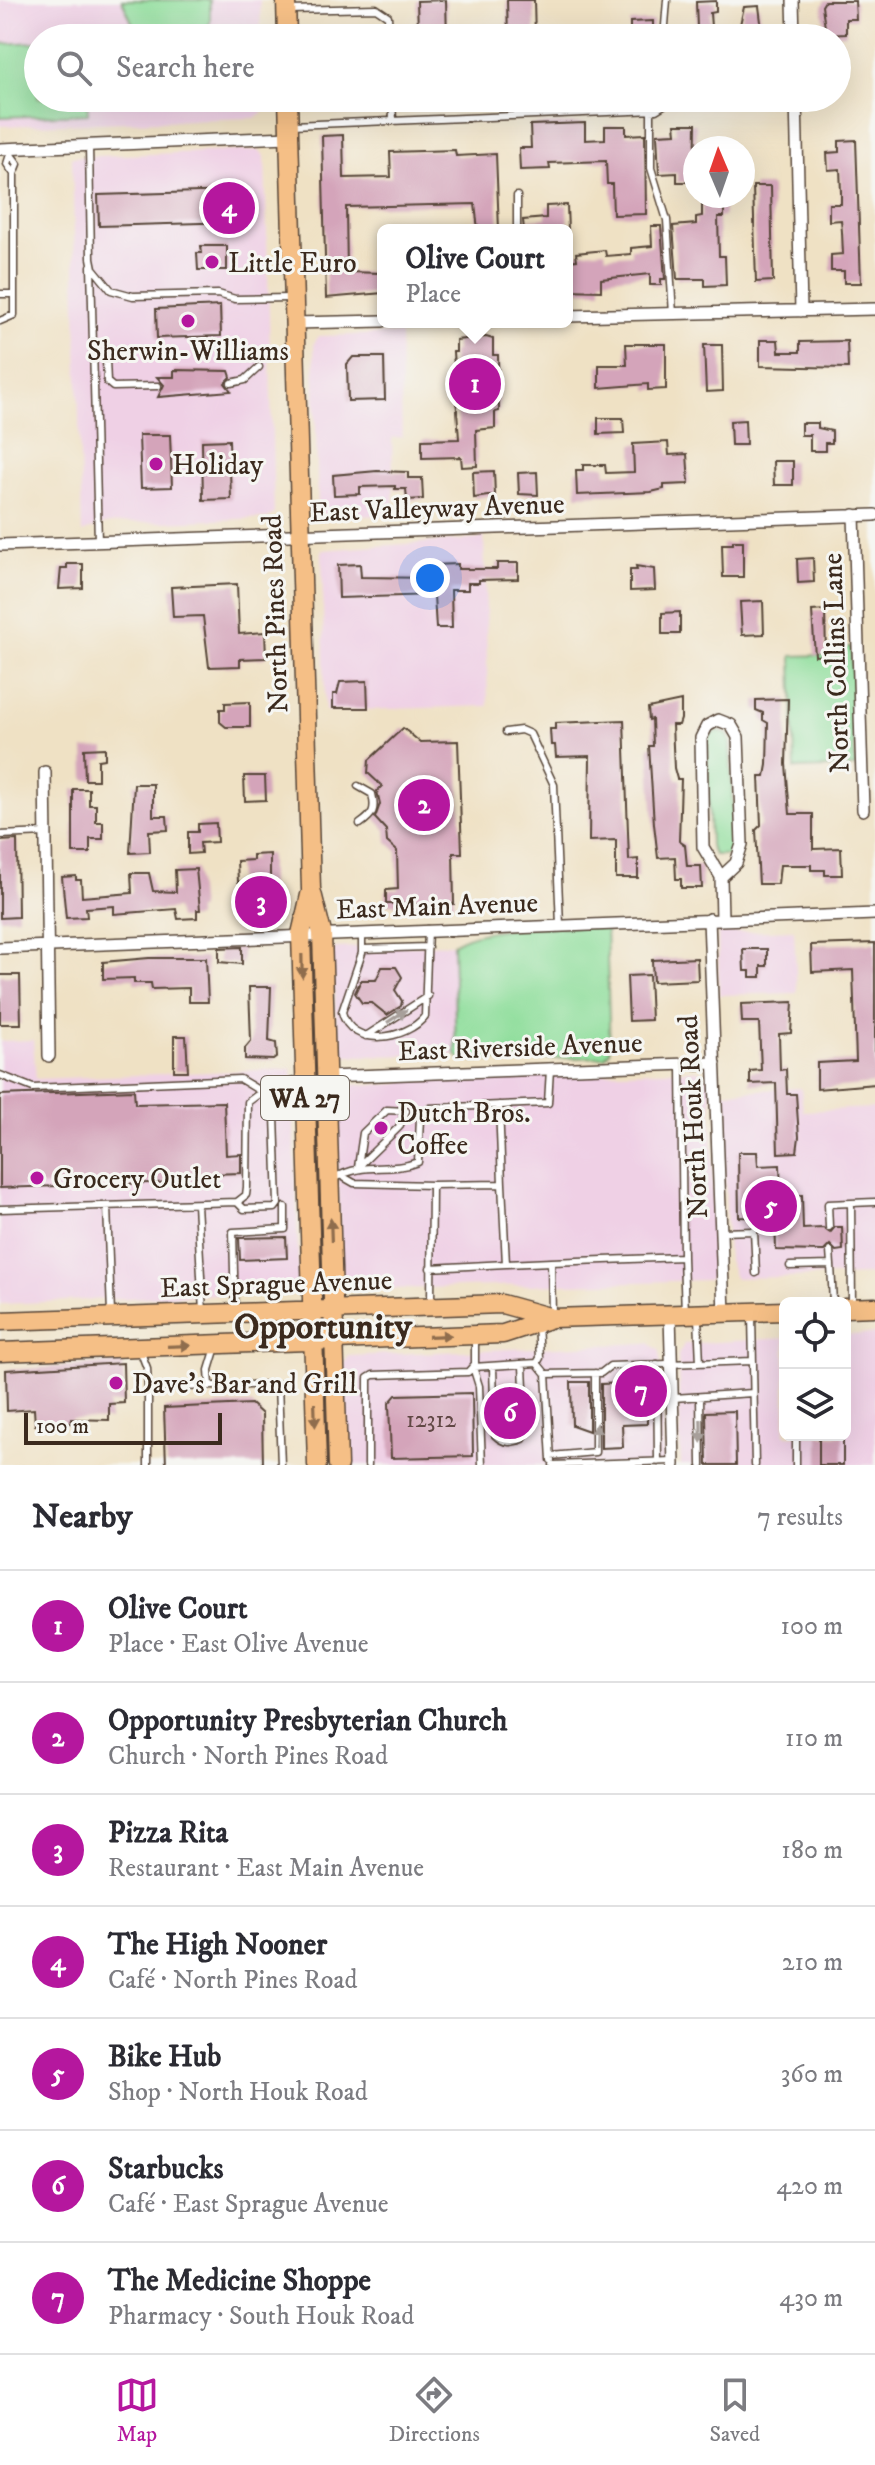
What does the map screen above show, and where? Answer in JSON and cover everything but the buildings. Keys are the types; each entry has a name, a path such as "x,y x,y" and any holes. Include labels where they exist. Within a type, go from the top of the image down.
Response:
{"main road":[{"name":"North Pines Road","path":"288,112 311,889 322,933 326,1077 335,1178 334,1308"},
{"name":"North Pines Road","path":"311,889 301,934 312,1309"},
{"name":"East Sprague Avenue","path":"0,1321 502,1304 545,1319"},
{"path":"851,1308 875,1307"},
{"name":"WA 27","path":"334,1308 338,1465"},
{"name":"WA 27","path":"312,1309 317,1465"},
{"name":"East Sprague Avenue","path":"0,1352 503,1334 545,1319 779,1311"}],"street":[{"path":"793,0 794,24"},
{"path":"796,112 801,311"},
{"path":"8,151 289,131"},
{"path":"573,316 875,309"},
{"path":"294,323 377,321"},
{"name":"North Collins Lane","path":"854,515 863,810"},
{"name":"East Valleyway Avenue","path":"0,545 875,515"},
{"path":"721,877 736,863 742,844 738,737 731,725 718,720 707,726 701,738 701,753 703,847 721,877 722,919"},
{"path":"45,772 49,1056"},
{"name":"East Main Avenue","path":"0,948 362,931 875,914"},
{"name":"North Houk Road","path":"709,919 724,1313"},
{"name":"East Riverside Avenue","path":"326,1077 715,1063"},
{"path":"674,1463 671,1364 684,1313"}],"lane":[{"path":"665,24 667,0"},
{"path":"286,5 376,8 388,16 388,24"},
{"path":"393,112 393,121"},
{"path":"289,131 393,121 604,112"},
{"path":"651,112 651,168 667,220 673,314"},
{"path":"89,145 98,542"},
{"path":"0,321 14,315 14,174 7,164 8,151"},
{"path":"517,196 517,224"},
{"path":"91,258 93,268 111,290 133,296 218,294 235,299 294,298"},
{"path":"0,294 14,294"},
{"path":"117,354 106,360 107,382 113,387 158,386"},
{"path":"231,383 245,380 259,367"},
{"path":"506,732 521,730 530,734 554,785 560,925"},
{"path":"358,786 372,794 375,806 371,817 360,824"},
{"path":"0,835 46,833"},
{"path":"362,931 362,949 342,1012 350,1027 366,1036 385,1037 420,1023 428,996 428,929"},
{"path":"362,949 428,947"},
{"path":"366,1036 428,996"},
{"path":"681,1065 684,1313 700,1363"},
{"path":"358,1167 408,1165 421,1157 420,1118 425,1109 548,1103 550,1069"},
{"path":"0,1075 33,1088 240,1079 260,1091"},
{"path":"0,1209 237,1202 246,1195 247,1187 246,1107 260,1091 305,1077"},
{"path":"274,1087 277,1207"},
{"path":"499,1105 506,1264"},
{"path":"335,1178 358,1167 399,1127 406,1111 387,1110 363,1133 358,1167"},
{"path":"408,1165 409,1185"},
{"path":"335,1178 354,1183 409,1185 502,1184"},
{"path":"431,1306 432,1185"},
{"path":"237,1202 244,1209 308,1206"},
{"path":"829,1227 828,1204 875,1202"},
{"path":"849,1297 851,1203"},
{"path":"197,1204 203,1313"},
{"path":"107,1206 111,1316"},
{"path":"235,1312 233,1232 285,1229 285,1207"},
{"path":"721,1232 754,1231 756,1273"},
{"path":"830,1251 833,1297"},
{"path":"430,1268 683,1257"},
{"path":"368,1465 368,1378 373,1375 468,1372 473,1367 537,1363 551,1262"},
{"path":"790,1266 831,1265"},
{"path":"752,1312 755,1465"},
{"path":"475,1335 473,1367 479,1386 482,1465"},
{"path":"210,1386 209,1370 217,1344"},
{"path":"139,1347 147,1368 148,1465"},
{"path":"546,1374 604,1372 610,1366 753,1361"},
{"path":"537,1363 546,1374 552,1465 674,1463"},
{"path":"657,1364 658,1462"},
{"path":"493,1367 495,1435 502,1442 512,1443 523,1439 526,1430 523,1366"},
{"path":"551,1456 595,1452 595,1373"},
{"path":"148,1388 278,1384 281,1465"},
{"path":"672,1398 753,1393"},
{"path":"700,1397 701,1465"},
{"path":"796,1441 796,1465"}],"shaded area":[{"path":"0,0 260,0 261,24 24,24 24,112 262,112 255,118 0,126"},
{"path":"259,150 265,156 274,514 268,518 106,524 82,533 72,157"},
{"path":"400,334 402,437 392,438 394,519 390,515 327,517 318,510 314,343 319,336"},
{"path":"484,535 488,706 325,711 322,550 479,539"},
{"path":"794,930 797,993 719,995 718,933"},
{"path":"453,944 456,1055 338,1056 332,954 335,948"},
{"path":"33,1040 36,1079 292,1069 299,1283 286,1291 0,1304 0,1041"},
{"path":"698,1070 711,1081 715,1268 709,1280 353,1290 341,1279 336,1098 348,1085 396,1084 423,1077"},
{"path":"801,1088 803,1111 875,1108 875,1275 735,1278 728,1260 722,1092"},
{"path":"875,1334 875,1465 681,1465 678,1355 684,1344 779,1338 779,1441 851,1441 851,1335"},
{"path":"649,1343 660,1351 664,1465 347,1465 344,1364 349,1356"}],"green space":[{"path":"122,0 210,0 209,24 133,24"},
{"path":"24,43 24,112 88,114 0,117 0,44"},
{"path":"828,647 851,647 855,767 795,769 792,656 828,655"},
{"path":"718,731 727,734 730,741 734,847 729,855 714,855 710,846 707,742 711,734"},
{"path":"606,926 610,1051 605,1057 465,1061 456,1055 453,944 467,937 505,929"}],"place":[{"name":"The High Nooner","path":"229,208"},
{"name":"Little Euro","path":"212,262"},
{"name":"Sherwin-Williams","path":"188,321"},
{"name":"Olive Court","path":"475,384"},
{"name":"Holiday","path":"156,464"},
{"name":"Opportunity Presbyterian Church","path":"424,805"},
{"name":"Pizza Rita","path":"261,902"},
{"name":"Dutch Bros. Coffee","path":"381,1128"},
{"name":"Grocery Outlet","path":"37,1178"},
{"name":"Bike Hub","path":"771,1206"},
{"name":"Dave's Bar and Grill","path":"116,1383"},
{"name":"The Medicine Shoppe","path":"641,1391"},
{"name":"Starbucks","path":"510,1413"}],"district":[{"name":"Opportunity","path":"323,1325"}]}
